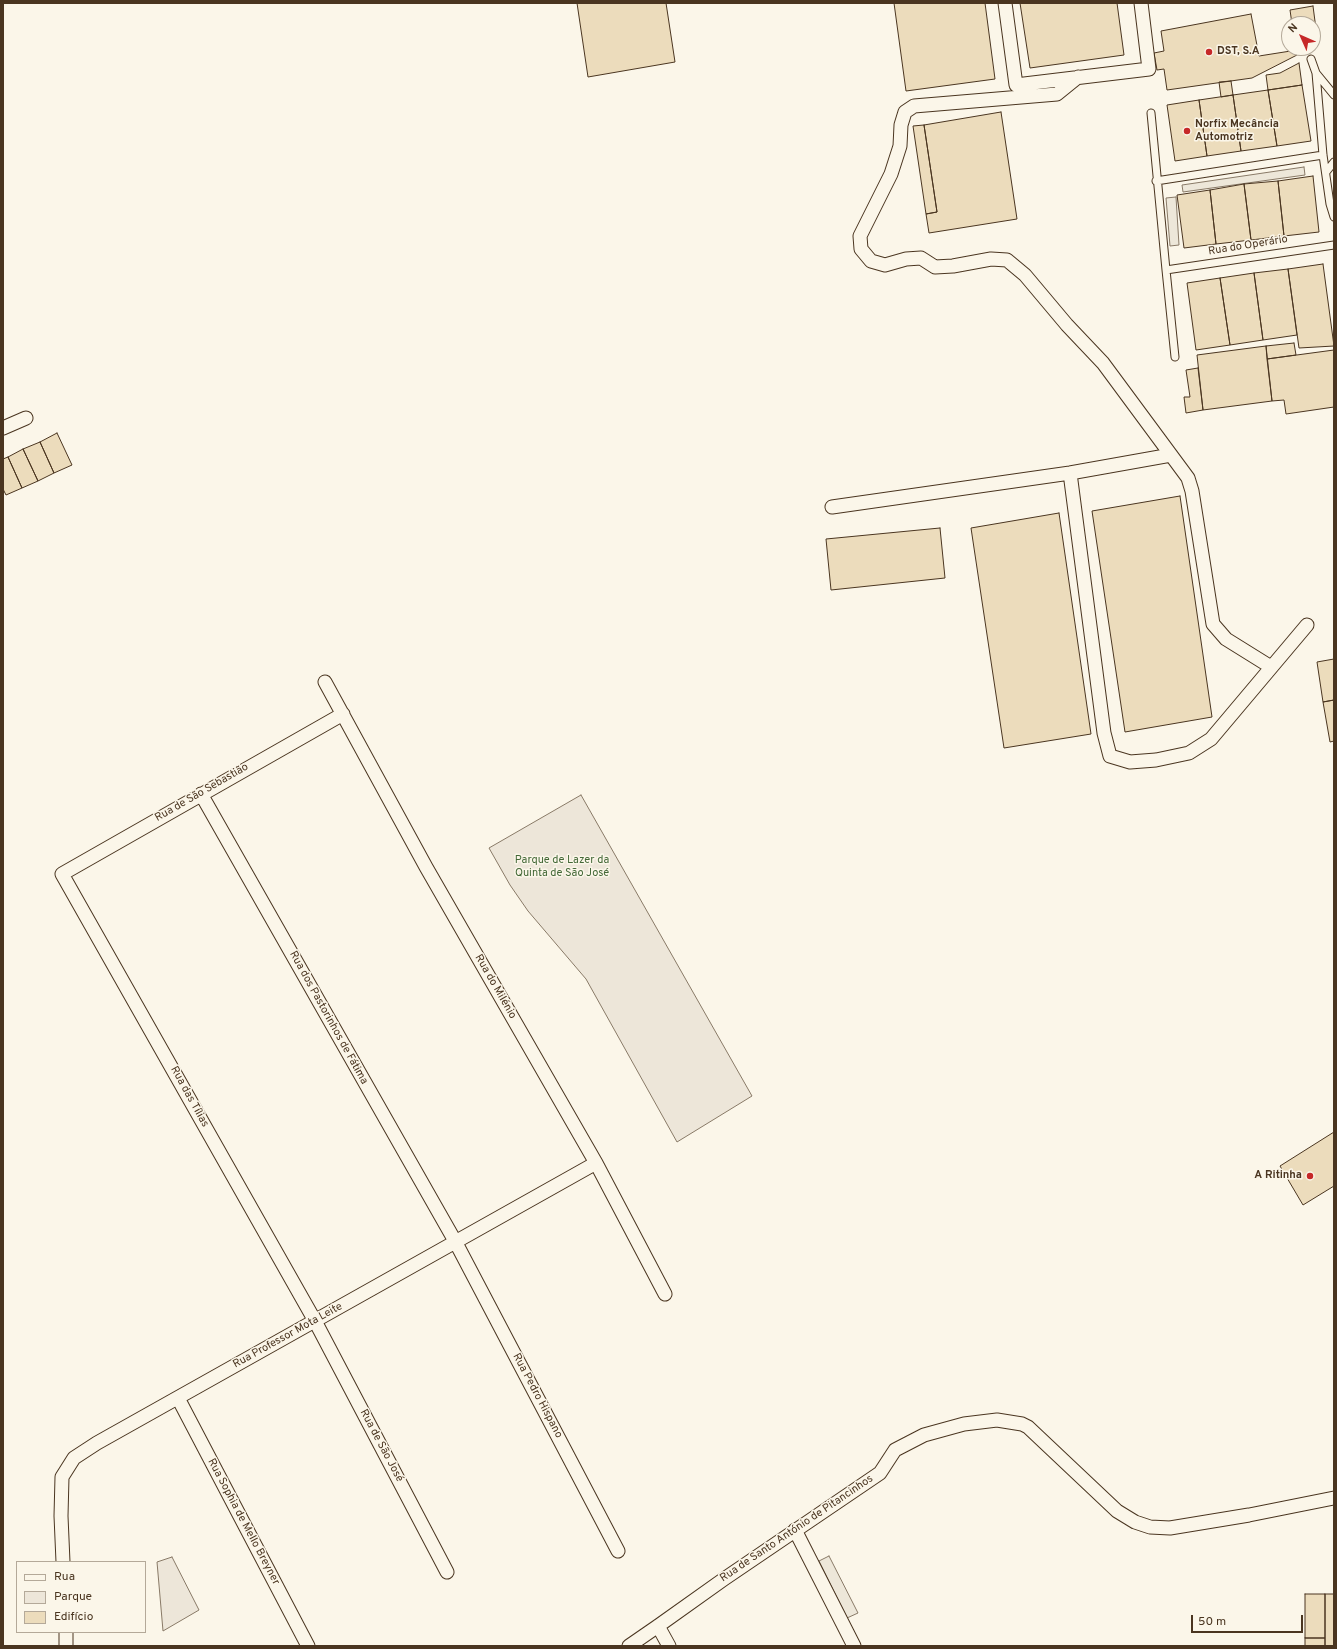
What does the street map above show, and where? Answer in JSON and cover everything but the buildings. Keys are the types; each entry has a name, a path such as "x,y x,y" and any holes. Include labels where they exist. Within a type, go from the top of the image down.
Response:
{"street":[{"path":"1005,3 1016,85 1149,69 1141,3"},
{"path":"1078,78 1057,94 914,106 905,112 901,125 900,146 891,174 860,236 861,249 871,261 885,265 906,259 921,258 935,268 991,259 1007,260 1025,275 1067,326 1103,363 1188,478 1192,491 1212,624 1226,639 1271,667"},
{"path":"3,428 26,418"},
{"path":"832,506 1070,473 1171,455"},
{"path":"1070,473 1104,733 1110,756 1130,762 1156,760 1189,752 1211,739 1307,625"},
{"name":"Rua do Milénio","path":"325,682 438,887 596,1163 664,1294"},
{"name":"Rua de São Sebastião","path":"62,874 343,714"},
{"name":"Rua dos Pastorinhos de Fátima","path":"201,794 455,1242"},
{"name":"Rua das Tílias","path":"62,874 315,1321"},
{"name":"Rua Professor Mota Leite","path":"63,1561 61,1516 62,1477 74,1458 97,1443 596,1163"},
{"name":"Rua Pedro Hispano","path":"455,1242 618,1551"},
{"name":"Rua de São José","path":"315,1321 447,1572"},
{"name":"Rua Sophia de Mello Breyner","path":"178,1398 308,1646"},
{"name":"Rua de Santo António de Pitancinhos","path":"629,1646 795,1530 880,1473 895,1450 924,1435 964,1424 997,1420 1022,1424 1117,1511 1135,1522 1150,1527 1178,1526 1249,1515 1334,1498"},
{"path":"795,1530 854,1646"},
{"path":"658,1626 669,1646"},
{"path":"66,1633 66,1646"}],"lane":[{"path":"1311,59 1316,73 1323,155 1330,204 1334,217"},
{"path":"1316,73 1334,95"},
{"path":"1150,113 1175,357"},
{"path":"1156,181 1323,155"},
{"path":"1326,172 1334,162"},
{"name":"Rua do Operário","path":"1166,270 1334,245"}],"green space":[{"name":"Parque de Lazer da Quinta de São José","path":"581,795 752,1096 677,1142 586,979 528,911 510,885 489,848"},
{"path":"172,1557 199,1610 163,1631 157,1562"}],"shaded area":[{"path":"1304,167 1305,175 1183,192 1182,185"},
{"path":"1176,197 1179,245 1170,246 1166,198"},
{"path":"829,1556 858,1613 847,1618 819,1561"}],"place":[{"name":"DST, S.A","path":"1209,52"},
{"name":"Norfix Mecância Automotriz","path":"1187,131"},
{"name":"A Ritinha","path":"1310,1176"}]}
